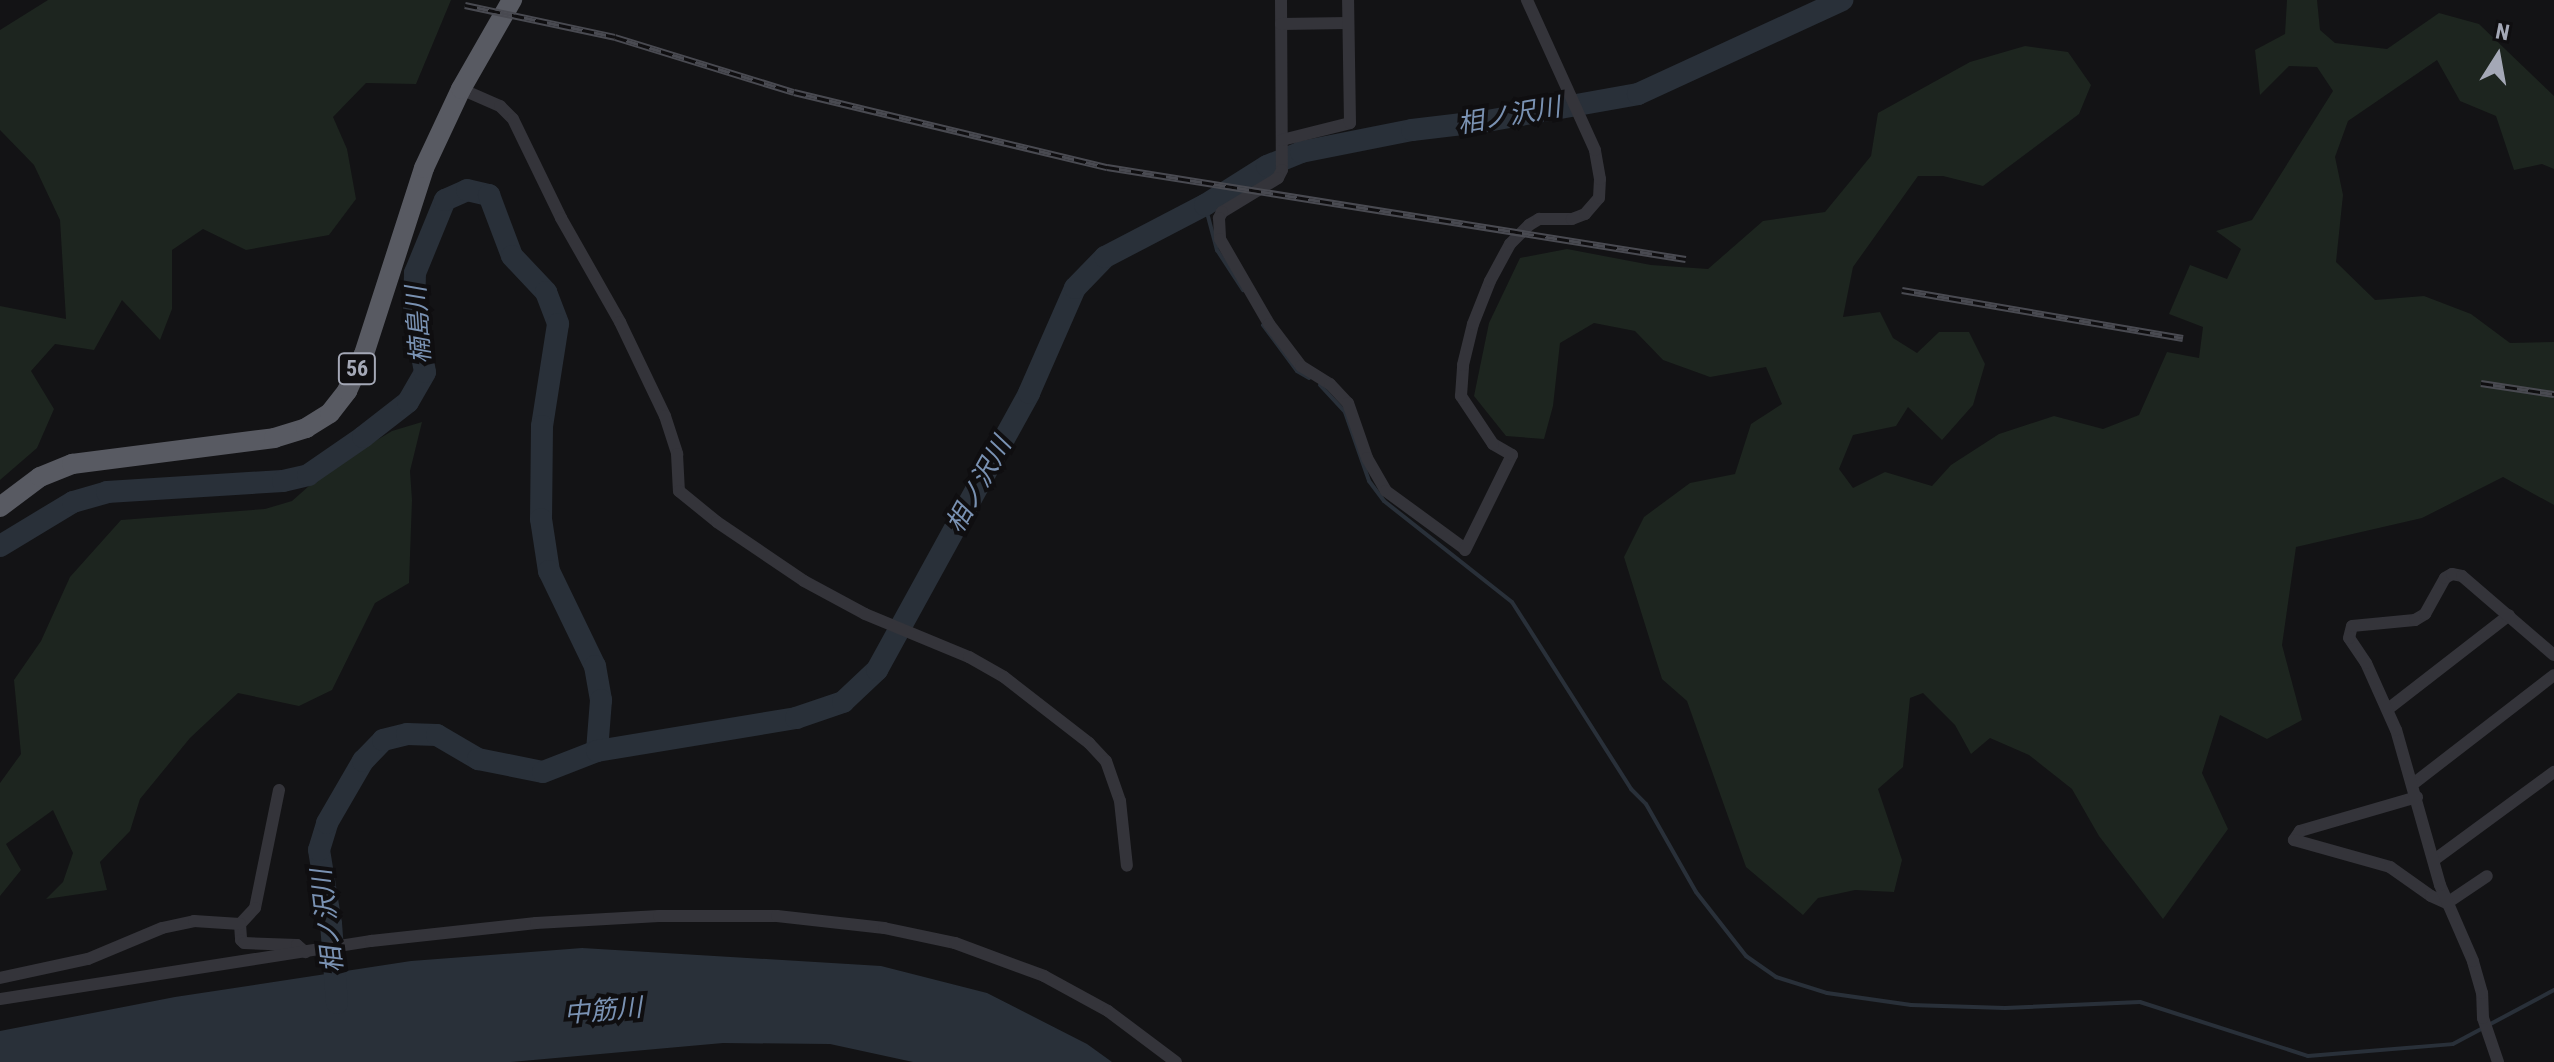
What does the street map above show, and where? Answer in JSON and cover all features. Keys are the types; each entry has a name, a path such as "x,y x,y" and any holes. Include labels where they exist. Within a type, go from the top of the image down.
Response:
{"highway":[{"name":"56","path":"0,507 40,477 72,464 274,438 306,428 330,413 347,391 364,354 424,168 461,89 512,0"}],"street":[{"path":"1281,0 1282,170 1278,178 1222,212 1220,239 1232,264 1301,366 1330,384 1348,403 1367,458 1386,491 1464,549 1512,455 1493,444 1461,396 1463,365 1473,324 1490,281 1510,244 1539,219 1572,219 1585,214 1599,198 1600,179 1595,150 1527,0"},
{"path":"1282,144 1350,123 1348,0"},
{"path":"1281,24 1348,23"},
{"path":"461,89 500,106 513,119 561,218 620,322 665,416 677,454 679,491 717,522 804,581 878,620 969,657 1004,677 1089,743 1106,761 1120,801 1127,866"},
{"path":"2498,1062 2483,1018 2482,993 2473,961 2447,903 2388,709 2349,638 2352,626 2415,620 2425,614 2445,578 2452,574 2462,576 2554,655"},
{"path":"2388,709 2509,615"},
{"path":"2447,903 2431,896 2390,867 2294,840 2300,831 2415,790 2554,675"},
{"path":"2434,860 2554,772"},
{"path":"240,924 255,908 279,790"},
{"path":"2447,903 2487,876"},
{"path":"0,999 305,952 536,923 659,916 777,916 884,928 955,943 1044,976 1108,1011 1176,1062"},
{"path":"0,978 88,959 162,928 194,921 240,924"},
{"path":"240,924 244,943 297,945 305,952"}],"shaded area":[{"path":"48,0 451,0 416,84 366,83 333,117 347,149 356,199 329,235 246,250 203,229 172,250 172,309 160,340 122,300 94,350 55,344 31,371 54,409 37,448 0,480 0,306 66,319 60,220 34,165 0,130 0,30"},
{"path":"2287,0 2317,0 2320,30 2335,43 2387,49 2439,13 2479,24 2554,96 2554,169 2542,164 2514,170 2496,116 2460,101 2437,60 2348,121 2335,157 2343,195 2336,262 2375,300 2424,296 2471,314 2510,343 2554,342 2554,505 2503,477 2422,518 2296,547 2282,645 2302,720 2267,739 2220,715 2202,773 2228,829 2163,919 2099,836 2072,789 2029,755 1990,738 1971,754 1955,725 1923,693 1910,698 1903,767 1878,789 1902,860 1894,892 1855,890 1818,898 1803,915 1746,867 1687,701 1662,679 1624,557 1644,517 1690,483 1735,474 1751,424 1782,404 1766,367 1710,377 1663,360 1635,331 1594,323 1560,343 1553,406 1544,439 1506,436 1474,396 1489,323 1520,258 1567,249 1651,265 1708,269 1763,221 1825,212 1871,156 1878,113 1970,62 2025,46 2068,52 2091,85 2079,114 1983,186 1943,176 1918,176 1853,267 1843,317 1880,312 1893,338 1917,353 1939,332 1969,332 1985,364 1973,405 1942,440 1908,407 1896,426 1853,435 1839,469 1853,488 1885,472 1932,486 1951,465 1999,434 2054,416 2103,429 2139,415 2167,352 2199,358 2203,327 2169,314 2190,265 2227,279 2241,249 2216,231 2252,220 2333,91 2317,67 2289,66 2260,95 2255,50 2285,34"},
{"path":"422,422 410,471 409,583 375,603 332,690 299,706 238,693 190,738 140,799 130,831 100,862 107,890 46,899 63,882 73,853 53,810 6,844 21,870 0,896 0,783 21,754 14,680 41,641 70,577 121,520 265,509 292,501 327,470 392,431"}],"water":[{"name":"中筋川","path":"582,948 881,966 987,993 1087,1044 1112,1062 913,1062 830,1044 723,1043 511,1062 0,1062 0,1031 175,997 411,961"}],"waterway":[{"name":"相ノ沢川","path":"337,1003 331,924 319,850 327,823 363,761 383,740 407,734 437,735 478,759 543,772 597,751 796,718 843,702 877,670 1029,393 1075,288 1105,257 1205,205 1267,166 1301,152 1412,130 1487,121 1638,94 1842,0"},
{"name":"楠島川","path":"0,546 73,502 107,492 283,481 308,475 363,437 408,402 425,372 414,313 415,273 445,200 467,190 489,195 512,256 546,292 558,324 542,426 541,519 549,571 595,666 601,700 597,751"},
{"path":"1205,205 1217,250 1243,290"},
{"path":"1263,325 1297,371 1309,378"},
{"path":"1320,385 1345,412 1369,481 1384,501 1512,602 1631,789 1646,804 1696,892 1746,956 1776,977 1827,993 1911,1005 2005,1008 2140,1002 2308,1056 2453,1044 2554,990"}],"railway":[{"path":"465,5 615,37 794,92 1107,167 1686,259"},
{"path":"1902,290 2183,338"},
{"path":"2481,383 2554,394"}]}
